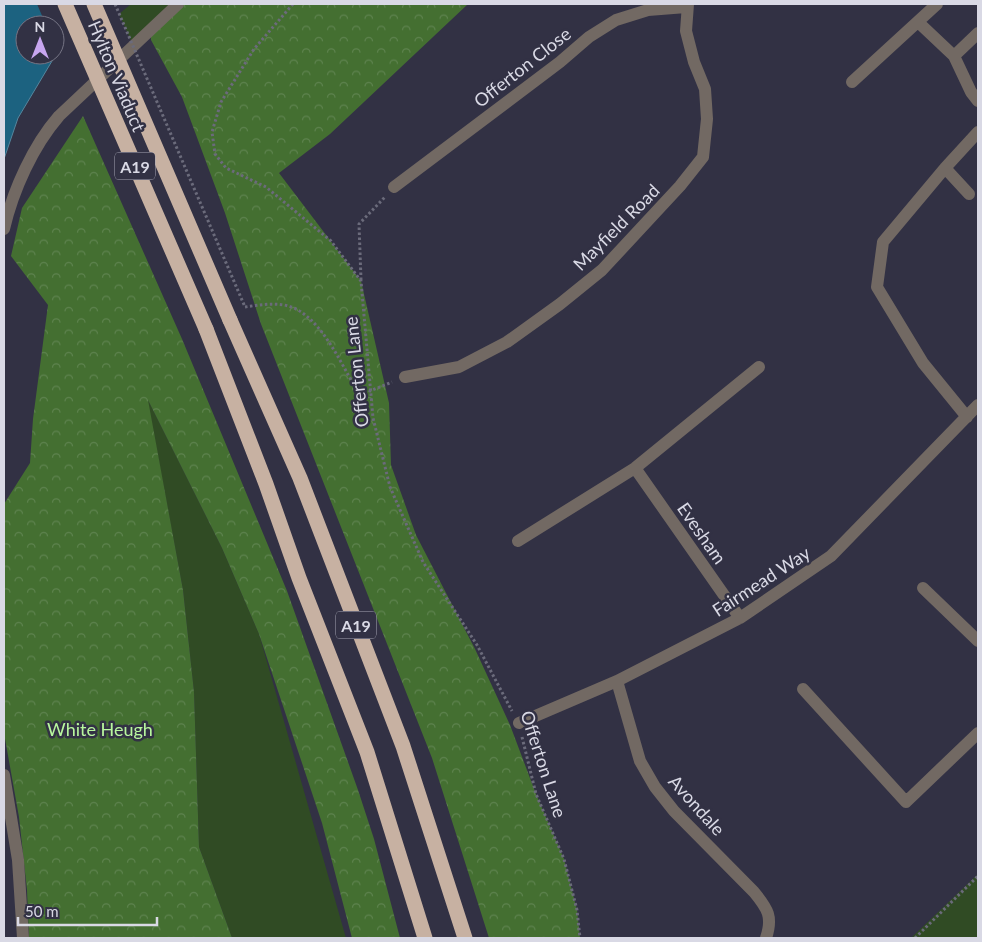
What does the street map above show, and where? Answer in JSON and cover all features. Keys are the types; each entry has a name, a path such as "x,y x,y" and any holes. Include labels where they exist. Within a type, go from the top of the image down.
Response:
{"highway":[{"name":"Hylton Viaduct","path":"65,4 206,329 266,484 299,578 367,752 425,938"},
{"name":"Hylton Viaduct","path":"94,4 300,478 403,746 465,938"}],"street":[{"path":"4,229 24,169 47,130 59,116 178,4"},
{"path":"852,82 937,4"},
{"name":"Offerton Close","path":"394,187 560,62 589,37 616,20 648,10 687,5"},
{"name":"Mayfield Road","path":"405,377 459,367 506,342 560,304 602,270 680,186 703,157 707,119 705,89 694,62 686,32 687,5"},
{"path":"918,22 954,56 971,92 978,101"},
{"path":"954,56 978,33"},
{"path":"967,417 923,362 877,287 883,242 978,132"},
{"path":"945,168 969,194"},
{"path":"518,541 635,468 759,367"},
{"name":"Fairmead Way","path":"519,723 617,681 740,618 832,556 978,406"},
{"name":"Evesham","path":"635,468 740,618"},
{"path":"923,588 978,641"},
{"name":"Avondale","path":"617,681 640,761 674,811 765,905 770,924 766,938"},
{"path":"803,689 906,802 978,733"},
{"path":"4,776 18,860 23,938"}],"path":[{"path":"115,4 245,307 262,304 285,305 304,314 317,326 355,387 370,391 405,377"},
{"path":"294,4 254,49 221,102 212,132 215,154 226,168 266,187 331,241 361,281"},
{"name":"Offerton Lane","path":"394,187 359,224 361,281 372,418 390,487 423,562 478,645 519,723 536,794 564,859 576,910 580,938"},
{"path":"915,938 978,876"}],"green space":[{"path":"131,4 178,4 133,45 119,14"},
{"path":"178,4 468,4 330,134 279,173 361,281 389,403 391,465 416,535 475,649 510,725 536,794 564,859 577,910 580,938 489,938 432,758 261,324 225,213 182,97 151,40 151,29"},
{"name":"White Heugh","path":"83,116 182,339 287,591 374,839 400,938 352,938 322,823 259,634 222,548 148,400 183,590 194,692 199,847 232,938 29,938 27,890 19,817 4,733 4,504 30,463 33,419 48,305 11,256 22,208"},
{"path":"147,398 222,548 259,634 346,938 232,938 199,847 194,692 183,590"},
{"path":"978,874 978,938 911,938"}],"water":[{"path":"4,4 86,4 65,39 65,15 15,15 15,65 50,65 18,118 4,159"}],"pier":[{"path":"37,4 88,4 65,43 65,15 42,15"}]}
